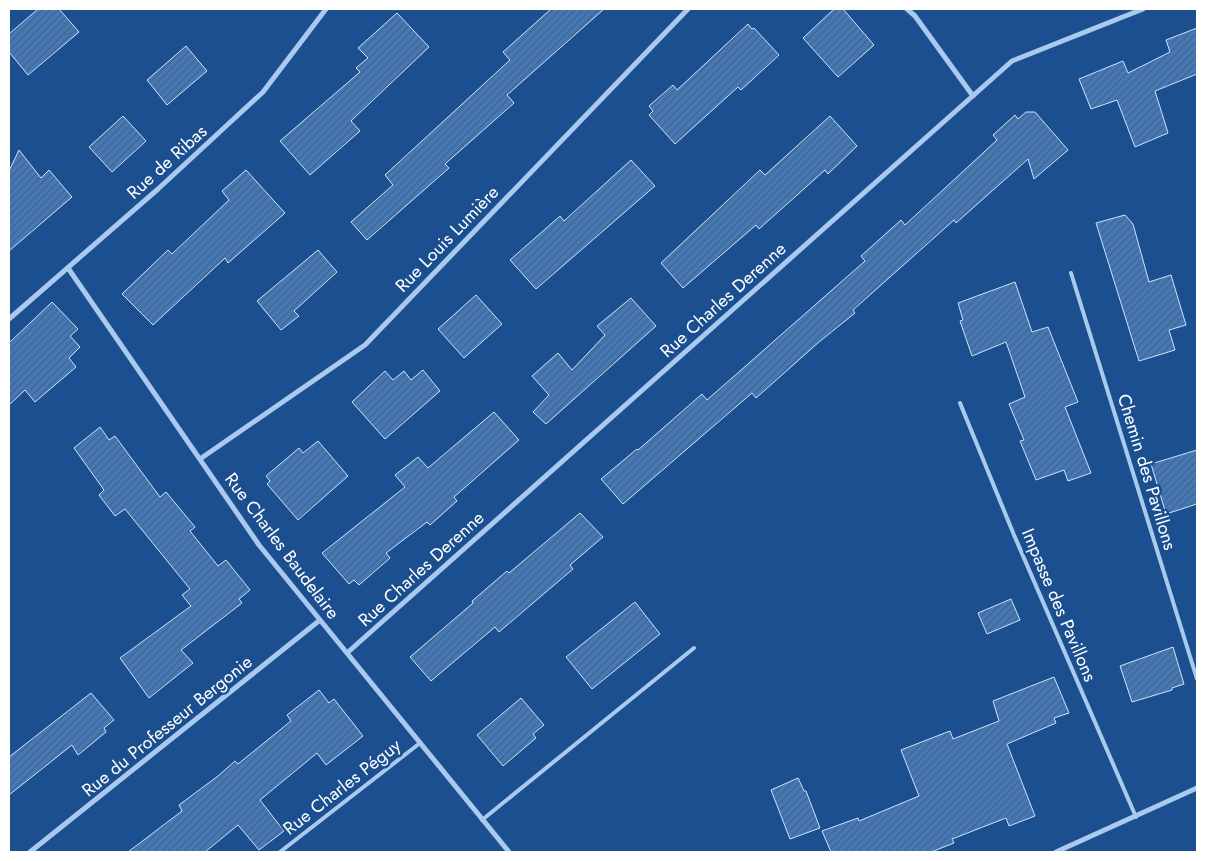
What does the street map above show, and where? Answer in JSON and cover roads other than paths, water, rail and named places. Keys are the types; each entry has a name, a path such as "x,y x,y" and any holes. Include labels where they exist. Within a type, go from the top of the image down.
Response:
{"street":[{"name":"Rue de Ribas","path":"9,319 158,189 263,92 326,9"},
{"name":"Rue Louis Lumière","path":"200,459 365,345 688,9"},
{"path":"907,9 915,16 972,96"},
{"name":"Rue Charles Derenne","path":"347,653 1012,61 1143,9"},
{"name":"Rue Charles Baudelaire","path":"68,268 260,546 509,852"},
{"name":"Rue du Professeur Bergonie","path":"30,852 320,620"},
{"path":"1056,852 1197,788"}],"lane":[{"name":"Chemin des Pavillons","path":"1071,273 1197,680"},
{"name":"Impasse des Pavillons","path":"960,403 1014,535 1136,816"},
{"path":"482,820 694,648"},
{"name":"Rue Charles Péguy","path":"280,852 420,743"}]}
